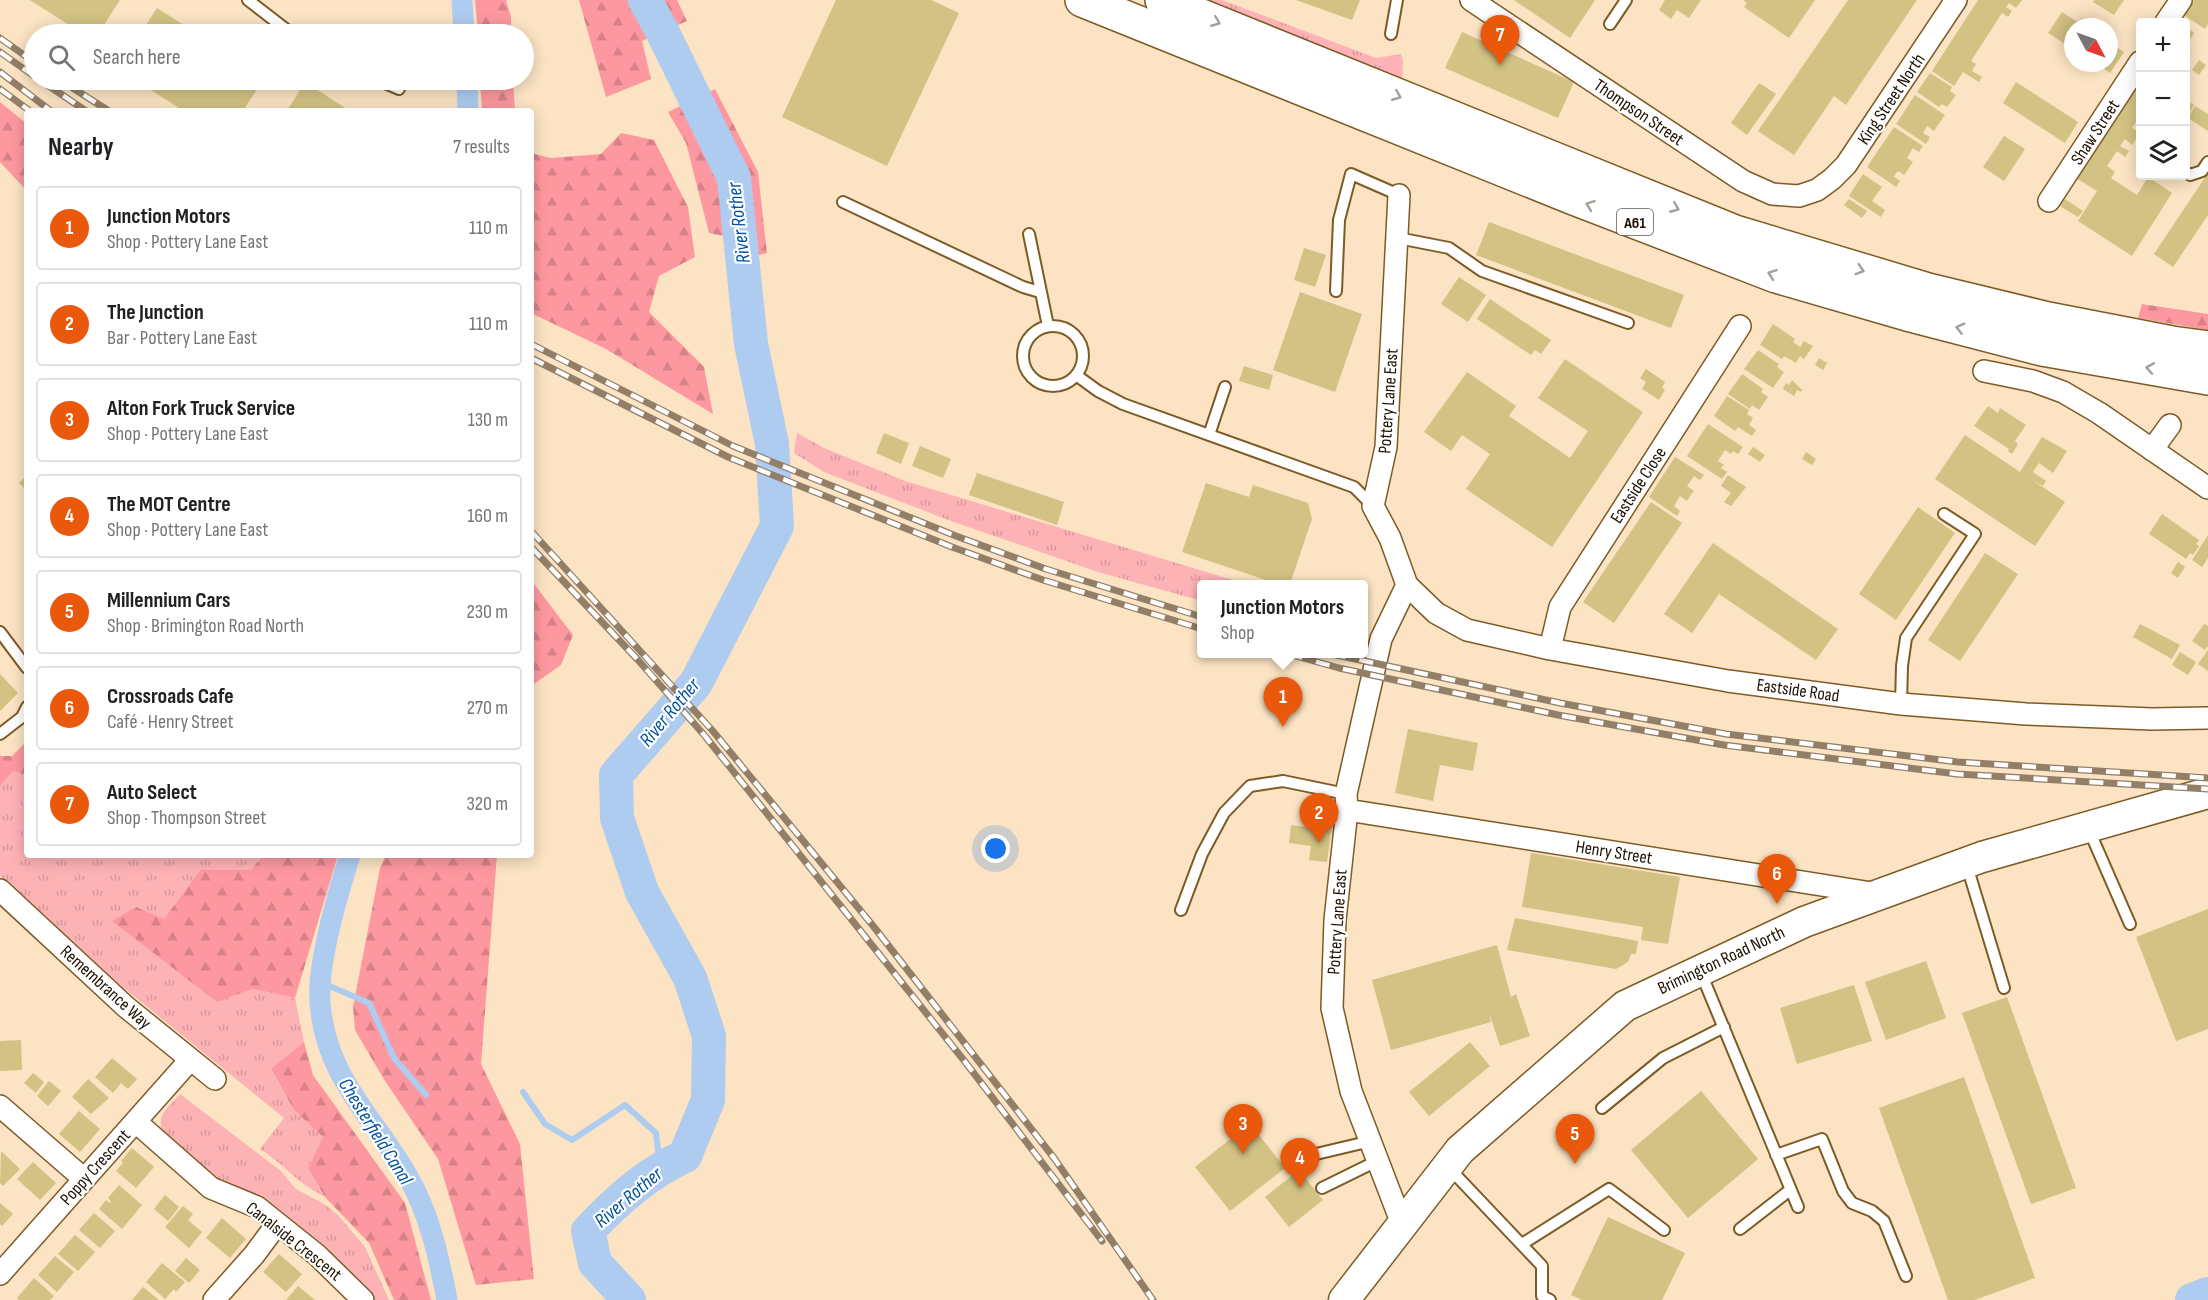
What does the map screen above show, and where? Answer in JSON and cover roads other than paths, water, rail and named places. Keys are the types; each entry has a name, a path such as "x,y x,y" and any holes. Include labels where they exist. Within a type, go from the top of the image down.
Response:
{"highway":[{"name":"A61","path":"1082,0 1560,193 1776,276 1907,314 2042,349 2208,378"},
{"name":"A61","path":"1162,0 1735,232 1938,293 2048,319 2208,348"}],"main road":[{"name":"Brimington Road North","path":"1344,1300 1460,1150 1625,1006 1804,922 1966,863 2208,793"}],"street":[{"name":"Thompson Street","path":"1471,0 1743,181 1772,194 1799,196 1817,190"},
{"name":"King Street North","path":"1817,190 1846,165 1956,0"},
{"path":"2169,18 2181,0"},
{"name":"Shaw Street","path":"2049,201 2136,68"},
{"name":"Pottery Lane East","path":"1373,506 1386,447 1399,195"},
{"name":"Eastside Close","path":"1550,650 1560,607 1740,326"},
{"path":"1984,371 2033,381 2063,392 2208,488"},
{"path":"2152,450 2170,425"},
{"path":"1373,506 1390,538 1407,585"},
{"name":"Pottery Lane East","path":"1402,1224 1351,1091 1332,1008 1335,920 1346,802 1381,639 1407,585"},
{"name":"Eastside Road","path":"1407,585 1436,613 1467,630 1550,650 1728,681 1901,704 2026,714 2152,719 2208,718"},
{"name":"Henry Street","path":"1346,802 1881,894"},
{"name":"Remembrance Way","path":"0,891 126,1007 215,1079"},
{"name":"Poppy Crescent","path":"0,1274 190,1060"},
{"path":"0,1106 84,1179"},
{"name":"Canalside Crescent","path":"136,1122 211,1188 236,1196 257,1207 317,1255 363,1300"},
{"path":"214,1300 254,1255 277,1224"}],"lane":[{"path":"249,0 279,24"},
{"path":"1390,34 1398,0"},
{"path":"1610,24 1626,0"},
{"path":"2190,175 2202,171 2208,162"},
{"path":"1336,291 1339,220 1351,174 1399,195"},
{"path":"843,202 1023,287 1040,292"},
{"path":"1029,234 1047,326"},
{"path":"1398,238 1449,248 1482,271 1628,323"},
{"path":"1047,326 1061,327 1070,331 1077,339 1083,353 1082,364 1076,375 1058,386 1048,386 1037,382 1024,366 1022,355 1024,345 1032,334 1047,326"},
{"path":"1076,375 1098,391 1123,404 1354,487 1373,506"},
{"path":"1209,435 1225,387"},
{"path":"1901,704 1902,666 1906,638 1975,534 1944,514"},
{"path":"0,632 24,664"},
{"path":"0,734 24,713"},
{"path":"1182,910 1202,854 1224,813 1250,786 1283,781 1346,802"},
{"path":"2088,827 2130,924"},
{"path":"1966,863 2004,988"},
{"path":"1700,970 1798,1207"},
{"path":"1602,1108 1663,1058 1724,1028"},
{"path":"1776,1155 1822,1139 1843,1191 1852,1203 1872,1211 1884,1221 1906,1276"},
{"path":"1295,1159 1375,1151"},
{"path":"1322,1188 1375,1151"},
{"path":"1448,1166 1542,1266 1544,1299"},
{"path":"1522,1245 1609,1189 1664,1230"},
{"path":"1740,1229 1790,1190"}],"waterway":[{"name":"Chesterfield Canal","path":"462,0 463,24"},
{"name":"River Rother","path":"629,1300 595,1263 588,1231 633,1189 658,1171 685,1156 708,1100 709,1036 690,978 642,892 617,818 616,775 696,683 777,526 772,444 751,344 734,178 645,0"},
{"name":"Chesterfield Canal","path":"467,90 468,108"},
{"name":"Chesterfield Canal","path":"349,858 329,928 322,968 320,1002 324,1028 340,1073 415,1189 432,1235 447,1300"},
{"path":"320,982 369,1003 394,1058 426,1095"},
{"path":"523,1092 545,1124 572,1140 625,1105 656,1133 660,1167"},
{"path":"2192,1300 2208,1294"}],"railway":[{"path":"0,38 24,55"},
{"path":"0,52 24,69"},
{"path":"0,72 47,108"},
{"path":"0,89 26,108"},
{"path":"55,90 82,108"},
{"path":"76,90 104,108"},
{"path":"534,346 733,446 956,536 1046,569 1197,615"},
{"path":"534,360 728,457 952,547 1043,580 1197,627"},
{"path":"534,534 712,730 874,927 1054,1158 1153,1300"},
{"path":"534,550 638,660 705,736 966,1063 1102,1241"},
{"path":"1303,658 1339,668 1558,715 1724,745 1957,774 2208,789"},
{"path":"1351,658 1560,703 1726,734 1958,762 2208,778"}],"place":[{"name":"Auto Select","path":"1500,65"},
{"name":"Junction Motors","path":"1283,727"},
{"name":"The Junction","path":"1319,843"},
{"name":"Crossroads Cafe","path":"1777,904"},
{"name":"Alton Fork Truck Service","path":"1243,1154"},
{"name":"Millennium Cars","path":"1575,1164"},
{"name":"The MOT Centre","path":"1300,1188"}]}
